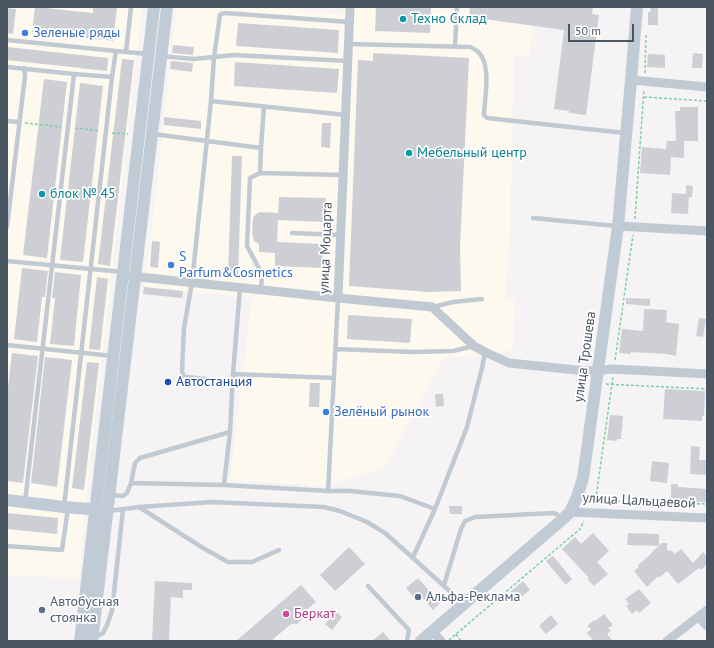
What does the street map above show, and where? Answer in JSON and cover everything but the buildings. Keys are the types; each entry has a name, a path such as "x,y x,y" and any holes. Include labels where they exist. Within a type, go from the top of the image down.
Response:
{"street":[{"path":"80,641 154,7"},
{"path":"92,640 167,7"},
{"name":"улица Моцарта","path":"338,298 350,7"},
{"name":"улица Трошева","path":"421,641 567,515 577,497 583,478 618,226 632,80 637,7"},
{"path":"632,80 707,87"},
{"path":"618,226 707,231"},
{"path":"123,274 240,288 432,307 474,346 509,362 586,371 614,369 707,374"},
{"path":"7,500 108,511"},
{"name":"улица Цальцаевой","path":"567,515 707,518"},
{"path":"667,641 707,610"},
{"path":"699,617 707,626"},
{"path":"432,631 441,641"}],"lane":[{"path":"126,52 131,7"},
{"path":"455,46 457,7"},
{"path":"233,382 186,377 182,374 184,328 192,282 219,17 223,13 349,22"},
{"path":"7,40 194,59 234,54 348,61"},
{"path":"348,44 470,47 477,50 482,56 485,65 485,117 626,134"},
{"path":"7,546 62,550 81,353 116,51"},
{"path":"7,67 112,78"},
{"path":"7,227 25,76 24,68"},
{"path":"25,502 74,74"},
{"path":"211,101 346,115"},
{"path":"260,173 264,106"},
{"path":"7,121 19,122"},
{"path":"139,135 152,134 262,148"},
{"path":"261,290 262,274 247,246 250,178 260,173 343,175"},
{"path":"533,218 618,226"},
{"path":"292,233 340,235"},
{"path":"7,261 91,269 123,274"},
{"path":"224,485 230,432 240,288"},
{"name":"улица Моцарта","path":"328,491 338,298"},
{"path":"432,307 453,302 482,299"},
{"path":"7,345 113,356"},
{"path":"336,349 452,352 474,346"},
{"path":"413,557 435,509 467,427 485,352"},
{"path":"233,374 334,378"},
{"path":"97,494 123,496 127,494 135,463 140,458 230,432"},
{"path":"131,483 224,485 350,491 400,496 435,509"},
{"path":"108,511 139,507 212,502 324,507 340,511 367,522 385,533 464,604"},
{"path":"139,507 203,548 228,562 252,562 279,550"},
{"path":"92,640 103,633 112,612 123,509"},
{"path":"444,585 461,529 465,521 475,518 554,513 567,515"},
{"path":"368,586 409,630 407,641"}],"path":[{"path":"644,97 707,101"},
{"path":"597,383 707,389"},
{"path":"577,497 595,500 707,504"},
{"path":"456,634 461,641"}],"shaded area":[{"path":"7,7 142,7 87,490 79,578 7,576"},
{"path":"177,7 299,7 298,10 343,15 344,7 533,7 530,55 514,55 510,233 505,298 515,299 513,349 484,357 443,357 385,468 324,486 230,480 252,297 144,287"}],"place":[{"name":"Техно Склад","path":"403,19"},
{"name":"Зеленые ряды","path":"25,33"},
{"name":"Мебельный центр","path":"409,153"},
{"name":"блок № 45","path":"42,194"},
{"name":"S Parfum&Cosmetics","path":"171,265"},
{"name":"Автостанция","path":"168,382"},
{"name":"Зелёный рынок","path":"326,412"},
{"name":"Альфа-Реклама","path":"418,597"},
{"name":"Автобусная стоянка","path":"42,610"},
{"name":"Беркат","path":"286,614"}]}
